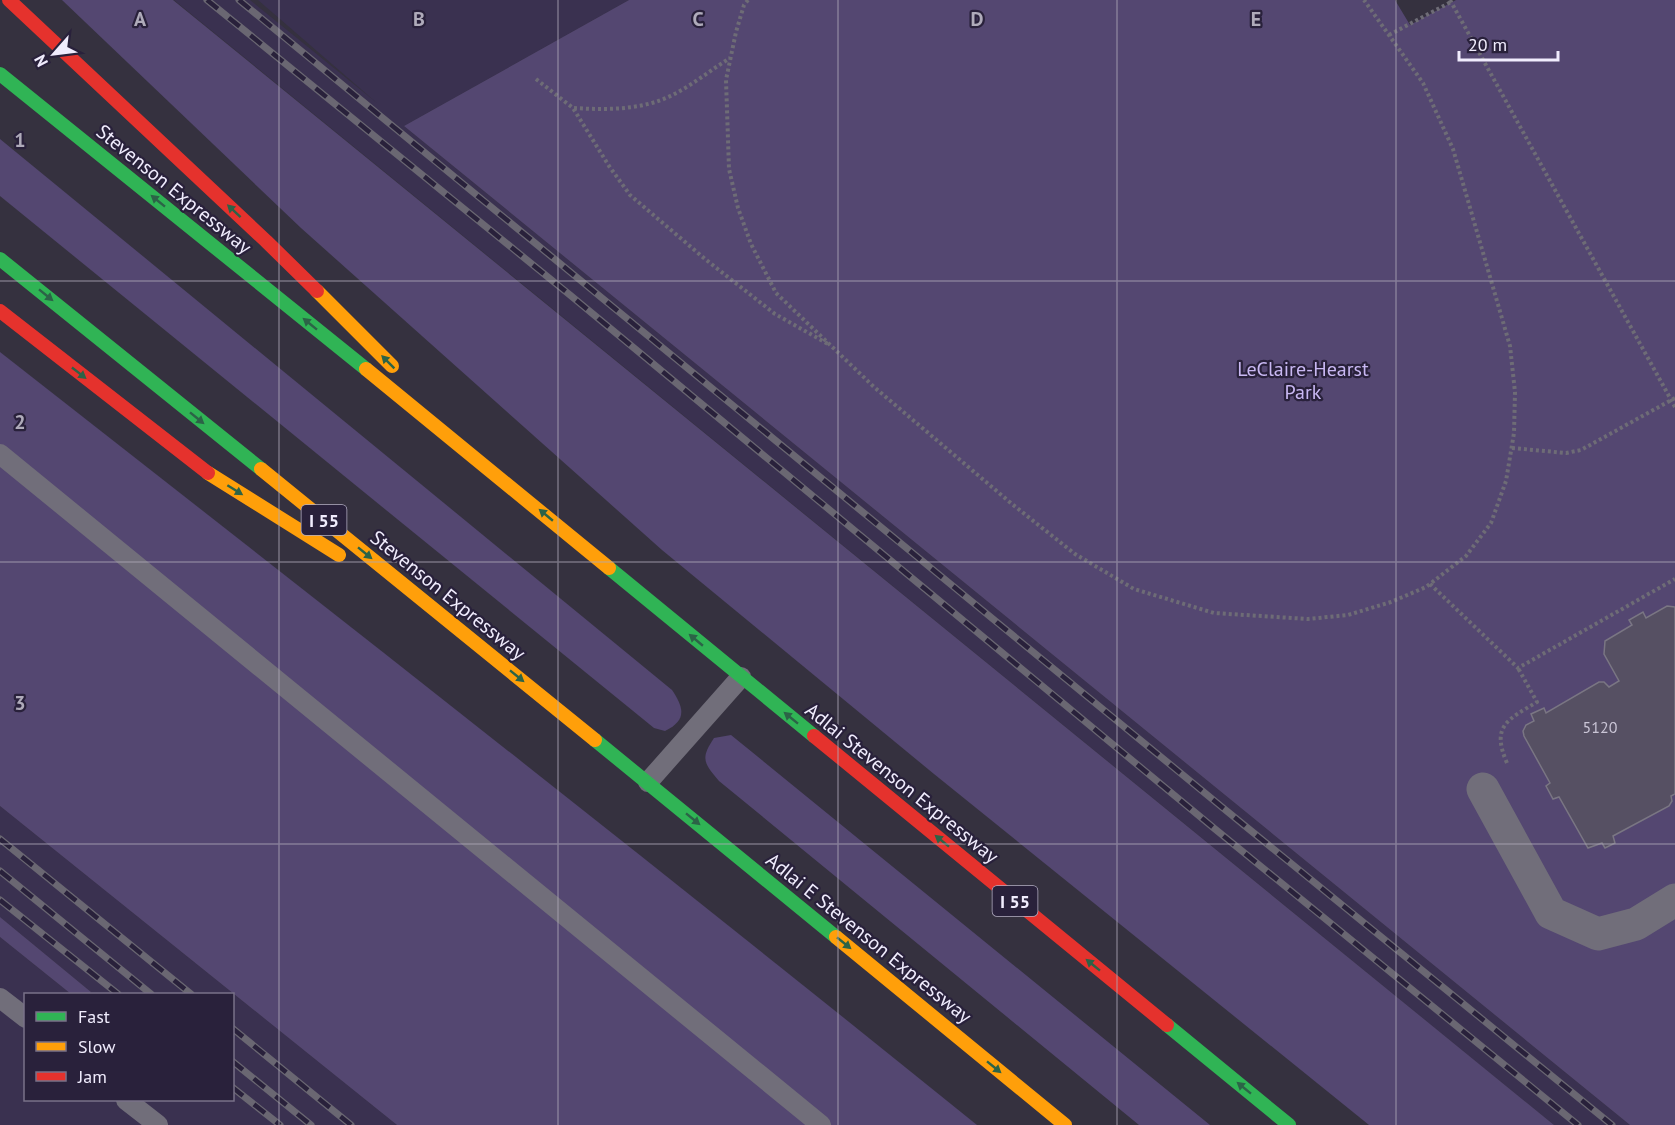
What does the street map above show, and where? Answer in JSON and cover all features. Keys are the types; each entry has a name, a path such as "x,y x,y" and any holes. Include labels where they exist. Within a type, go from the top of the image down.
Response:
{"highway":[{"path":"9,0 266,241 401,375"},
{"name":"Stevenson Expressway","path":"0,74 519,492"},
{"name":"Stevenson Expressway","path":"0,259 648,782"},
{"path":"0,311 209,474 459,629"},
{"path":"426,400 519,492"},
{"name":"Adlai Stevenson Expressway","path":"519,492 741,677 1289,1125"},
{"name":"Adlai E Stevenson Expressway","path":"648,782 1065,1125"}],"street":[{"path":"1483,789 1551,913 1598,934 1636,924 1675,900"}],"lane":[{"path":"0,454 821,1125"},
{"path":"648,782 741,677"},
{"path":"0,998 24,1016"},
{"path":"127,1101 158,1125"}],"path":[{"path":"748,0 744,5 726,80 729,169 738,208 751,244 776,293 874,387 1012,504 1075,554 1134,590 1214,613 1308,619 1348,615 1391,602 1430,584 1466,556 1491,523 1506,481 1514,433 1515,392 1510,346 1453,149 1423,83 1364,0"},
{"path":"1389,35 1450,1 1673,399 1675,407"},
{"path":"573,108 616,108 666,98 730,58"},
{"path":"536,79 573,108 630,195 705,259 775,314 834,348"},
{"path":"1512,448 1566,453 1581,450 1673,399"},
{"path":"1518,668 1675,579"},
{"path":"1430,584 1518,668 1537,702 1514,715 1503,725 1499,738 1507,763"}],"shaded area":[{"path":"174,0 250,0 377,103 258,0 629,0 404,126 1630,1125 1554,1125"},
{"path":"0,806 233,993 90,993 0,917"},
{"path":"0,937 70,993 24,993 24,1101 234,1101 234,994 397,1125 0,1125"}],"green space":[{"path":"62,0 173,0 1554,1125 1369,1125 934,774 662,550 301,228"},
{"name":"LeClaire-Hearst Park","path":"629,0 1395,0 1410,25 1456,0 1675,0 1675,1125 1630,1125 404,126"},
{"path":"0,139 672,690 681,708 677,722 665,731 654,728 0,196"},
{"path":"0,352 612,833 977,1125 397,1125 0,806"},
{"path":"731,735 1210,1125 1139,1125 719,781 707,765 705,756 714,738"},
{"path":"0,917 91,992 70,993 0,937"}],"building":[{"path":"1667,606 1675,607 1675,794 1671,796 1672,801 1669,806 1613,836 1615,843 1605,848 1602,843 1588,848 1559,797 1553,799 1546,786 1550,783 1523,731 1526,725 1534,721 1531,714 1544,708 1546,713 1599,682 1604,682 1609,687 1619,681 1604,654 1605,641 1632,625 1629,620 1643,612 1646,618"}],"railway":[{"path":"207,0 570,295 1215,829 1578,1125"},
{"path":"239,0 1612,1125"},
{"path":"0,839 190,993"},
{"path":"0,871 150,993"},
{"path":"0,900 117,993"},
{"path":"234,1030 351,1125"},
{"path":"234,1063 311,1125"},
{"path":"234,1089 280,1125"}],"traffic: fast":[{"path":"0,74 366,369"},
{"path":"0,259 261,469"},
{"path":"609,568 814,736"},
{"path":"595,740 836,937"},
{"path":"1167,1025 1289,1125"}],"traffic: slow":[{"path":"317,291 392,366"},
{"path":"366,369 609,568"},
{"path":"261,469 595,740"},
{"path":"208,473 339,555"},
{"path":"836,937 1065,1125"}],"traffic: jam":[{"path":"9,0 317,291"},
{"path":"0,311 208,473"},
{"path":"814,736 1167,1025"}]}
